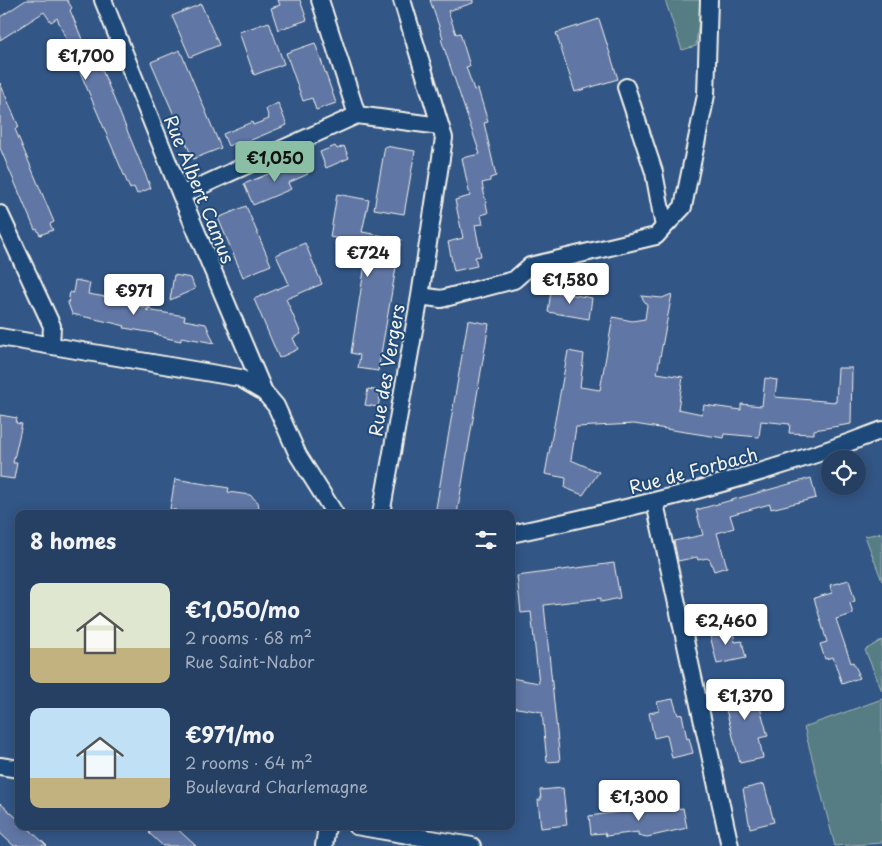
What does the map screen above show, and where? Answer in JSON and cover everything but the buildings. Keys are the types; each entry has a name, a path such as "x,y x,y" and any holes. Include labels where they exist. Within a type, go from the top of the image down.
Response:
{"street":[{"name":"Rue Albert Camus","path":"103,0 181,195 264,392"},
{"path":"320,0 357,115"},
{"name":"Rue des Vergers","path":"382,510 420,296 444,138 402,0"},
{"path":"420,296 440,299 514,280 530,266 656,236 683,207 706,95 709,0"},
{"path":"626,87 654,172 664,226"},
{"path":"181,195 357,115 440,126"},
{"path":"0,214 52,326 51,346"},
{"path":"0,337 240,378 264,392 276,406 298,455 332,510"},
{"name":"Rue de Forbach","path":"515,533 655,503 819,455 882,430"},
{"path":"655,503 730,846"},
{"path":"0,766 15,768"},
{"path":"324,846 327,830"},
{"path":"374,830 431,843 472,846"}],"green space":[{"path":"665,0 701,0 696,46 682,50"},
{"path":"882,533 882,581 865,536"},
{"path":"882,640 882,691 865,650"},
{"path":"882,699 882,843 835,846 804,727"}]}
